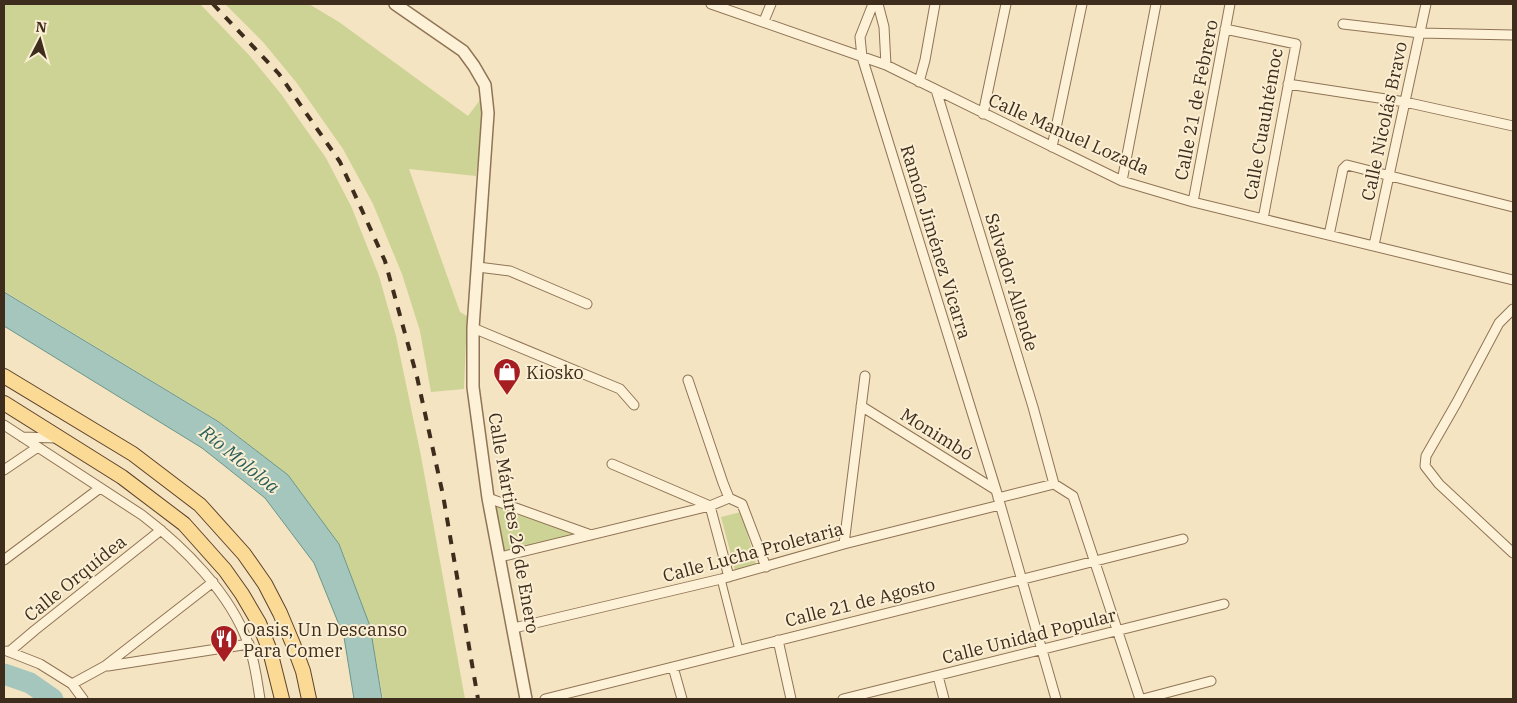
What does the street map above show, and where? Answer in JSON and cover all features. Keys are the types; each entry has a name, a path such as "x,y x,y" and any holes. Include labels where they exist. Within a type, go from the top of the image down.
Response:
{"main road":[{"path":"4,376 133,454 200,505 244,554 265,584 294,644 303,671 309,699"},
{"path":"4,403 122,478 184,524 225,570 242,594 258,623 270,651 282,699"}],"street":[{"name":"Calle Mártires 26 de Enero","path":"395,4 463,51 485,85 488,113 473,328 473,387 488,498 526,699"},
{"name":"Calle Manuel Lozada","path":"711,4 886,65 1122,181 1193,202 1513,280"},
{"path":"764,22 771,4"},
{"name":"Ramón Jiménez Vicarra","path":"872,4 860,37 862,57 998,497 1056,699"},
{"path":"878,4 884,27 886,65"},
{"path":"919,82 935,4"},
{"path":"984,114 1006,4"},
{"path":"1052,147 1082,4"},
{"path":"1122,181 1156,4"},
{"name":"Calle 21 de Febrero","path":"1193,202 1230,4"},
{"name":"Calle Nicolás Bravo","path":"1374,245 1426,4"},
{"path":"1343,24 1420,33 1513,35"},
{"name":"Calle Cuauhtémoc","path":"1225,30 1296,44 1262,219"},
{"path":"1288,84 1405,102 1513,126"},
{"name":"Salvador Allende","path":"936,90 1033,407 1054,484"},
{"path":"1329,235 1343,169 1348,165 1513,207"},
{"path":"478,267 510,271 587,304"},
{"path":"1513,309 1499,322 1426,456 1425,466 1439,484 1513,553"},
{"path":"473,328 620,389 634,405"},
{"path":"844,544 865,376"},
{"path":"688,380 729,498 742,504 766,567"},
{"name":"Monimbó","path":"861,406 998,497"},
{"path":"4,425 142,515 161,530 213,582 235,614 249,644 260,699"},
{"path":"22,438 61,438"},
{"path":"4,470 38,447"},
{"path":"612,464 710,506"},
{"path":"1054,484 1073,496 1140,699"},
{"name":"Calle Lucha Proletaria","path":"514,628 725,578 998,497 1054,484"},
{"path":"4,560 100,488"},
{"path":"488,498 591,535"},
{"path":"500,556 710,506 729,498"},
{"path":"710,506 739,650"},
{"name":"Calle Orquídea","path":"7,652 161,530"},
{"name":"Calle 21 de Agosto","path":"545,699 1183,539"},
{"path":"72,684 105,666 213,582"},
{"name":"Calle Unidad Popular","path":"842,699 863,697 938,676 1224,604"},
{"path":"778,640 791,699"},
{"path":"105,666 249,644"},
{"path":"7,652 40,664 72,684 83,699"},
{"path":"673,667 682,699"},
{"path":"938,676 944,699"},
{"path":"1144,699 1211,681"}],"green space":[{"path":"4,4 200,4 249,55 281,94 326,158 351,206 379,276 396,336 421,456 465,699 383,699 370,626 340,545 288,475 220,422 4,291"},
{"path":"225,4 309,4 339,22 468,116 483,96 482,129 476,176 409,169 460,312 467,316 464,389 431,392 420,331 402,274 373,204 343,149 296,82 263,42"},
{"path":"488,498 591,535 500,557"},
{"path":"741,512 756,564 735,570 721,517"}],"water":[{"name":"Río Mololoa","path":"4,292 219,422 288,475 339,544 370,626 382,699 354,699 344,637 314,563 265,498 202,448 4,326"}],"waterway":[{"path":"4,674 30,683 53,699"}],"railway":[{"path":"213,4 279,74 340,162 385,261 417,377 443,495 478,699"}],"place":[{"name":"Kiosko","path":"507,396"},
{"name":"Oasis, Un Descanso Para Comer","path":"224,663"}]}
